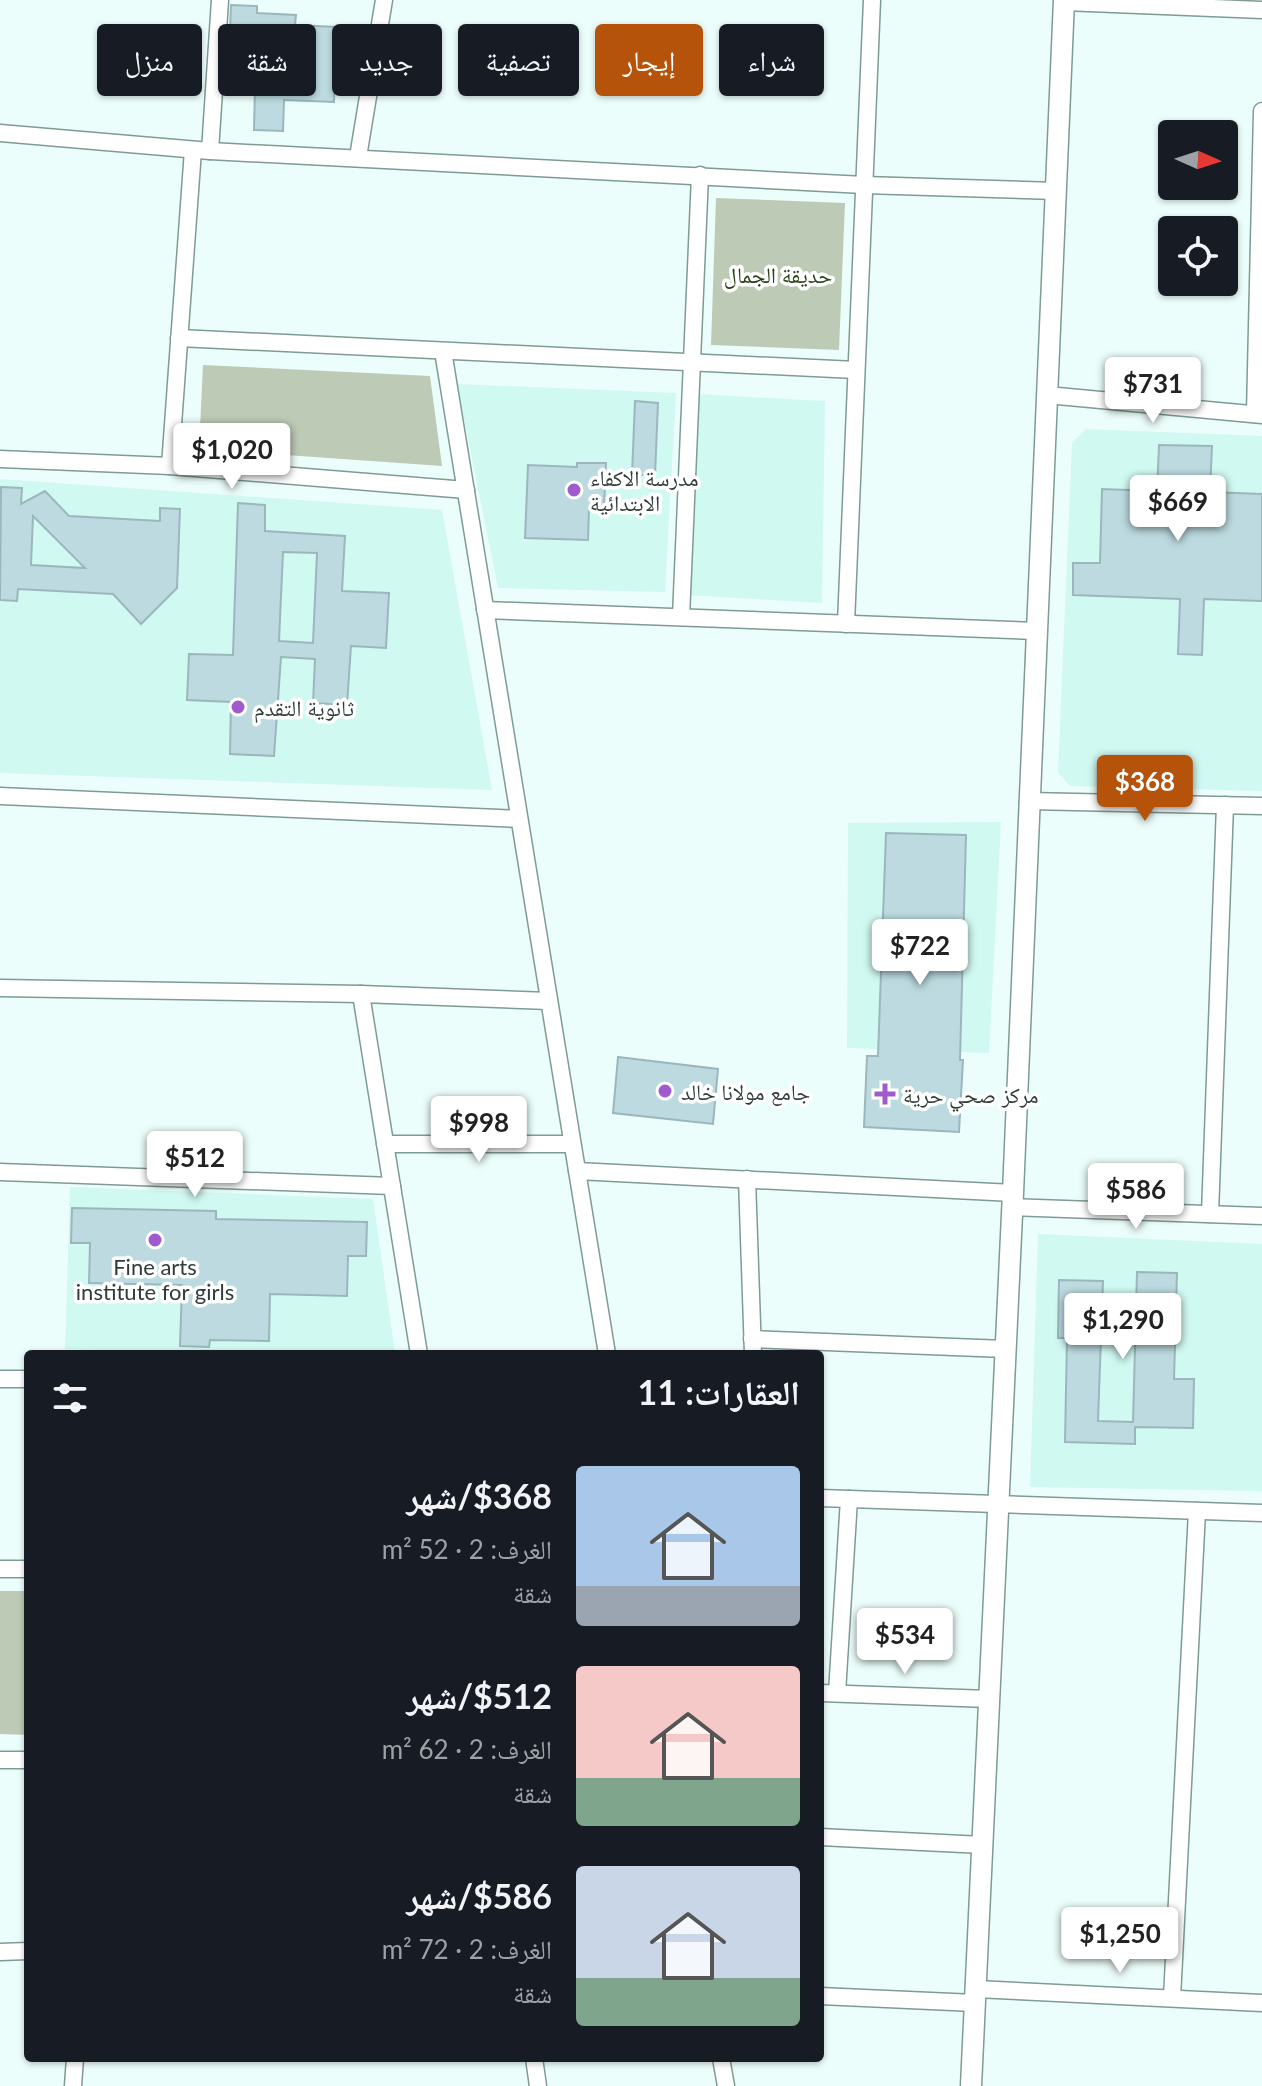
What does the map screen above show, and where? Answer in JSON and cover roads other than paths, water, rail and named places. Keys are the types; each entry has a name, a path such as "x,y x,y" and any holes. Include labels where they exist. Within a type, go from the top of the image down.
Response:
{"street":[{"path":"210,151 220,0"},
{"path":"358,157 384,0"},
{"path":"846,624 872,0"},
{"path":"971,2086 1064,1 1262,10"},
{"path":"1047,395 1259,414 1262,111"},
{"path":"0,133 210,151 864,185 1056,191"},
{"path":"170,466 193,150"},
{"path":"681,617 700,175"},
{"path":"179,338 856,370"},
{"path":"443,351 606,1350"},
{"path":"0,459 170,466 466,490"},
{"path":"485,610 1037,631"},
{"path":"0,796 519,819"},
{"path":"1028,801 1262,806"},
{"path":"1210,1214 1225,805"},
{"path":"0,988 361,994 549,1001"},
{"path":"361,994 418,1350"},
{"path":"385,1144 572,1144"},
{"path":"577,1171 747,1179 1262,1216"},
{"path":"0,1172 392,1186"},
{"path":"747,1179 753,1346 1005,1349"},
{"path":"0,1379 24,1379"},
{"path":"824,1498 1262,1513"},
{"path":"849,1499 828,1693 989,1699"},
{"path":"1172,1998 1197,1511"},
{"path":"0,1569 24,1569"},
{"path":"0,1760 24,1760"},
{"path":"824,1837 983,1845"},
{"path":"0,1952 24,1951"},
{"path":"824,1996 1172,1998 1262,2003"},
{"path":"73,2086 75,2062"},
{"path":"535,2062 538,2086"},
{"path":"722,2062 726,2086"}],"place":[{"name":"مدرسة الاكفاء الابتدائية","path":"574,490"},
{"name":"ثانوية التقدم","path":"238,707"},
{"name":"جامع مولانا خالد","path":"665,1091"},
{"name":"مركز صحي حرية","path":"885,1094"},
{"name":"Fine arts institute for girls","path":"155,1240"}],"park label":[{"name":"حديقة الجمال","path":"778,274"}]}
